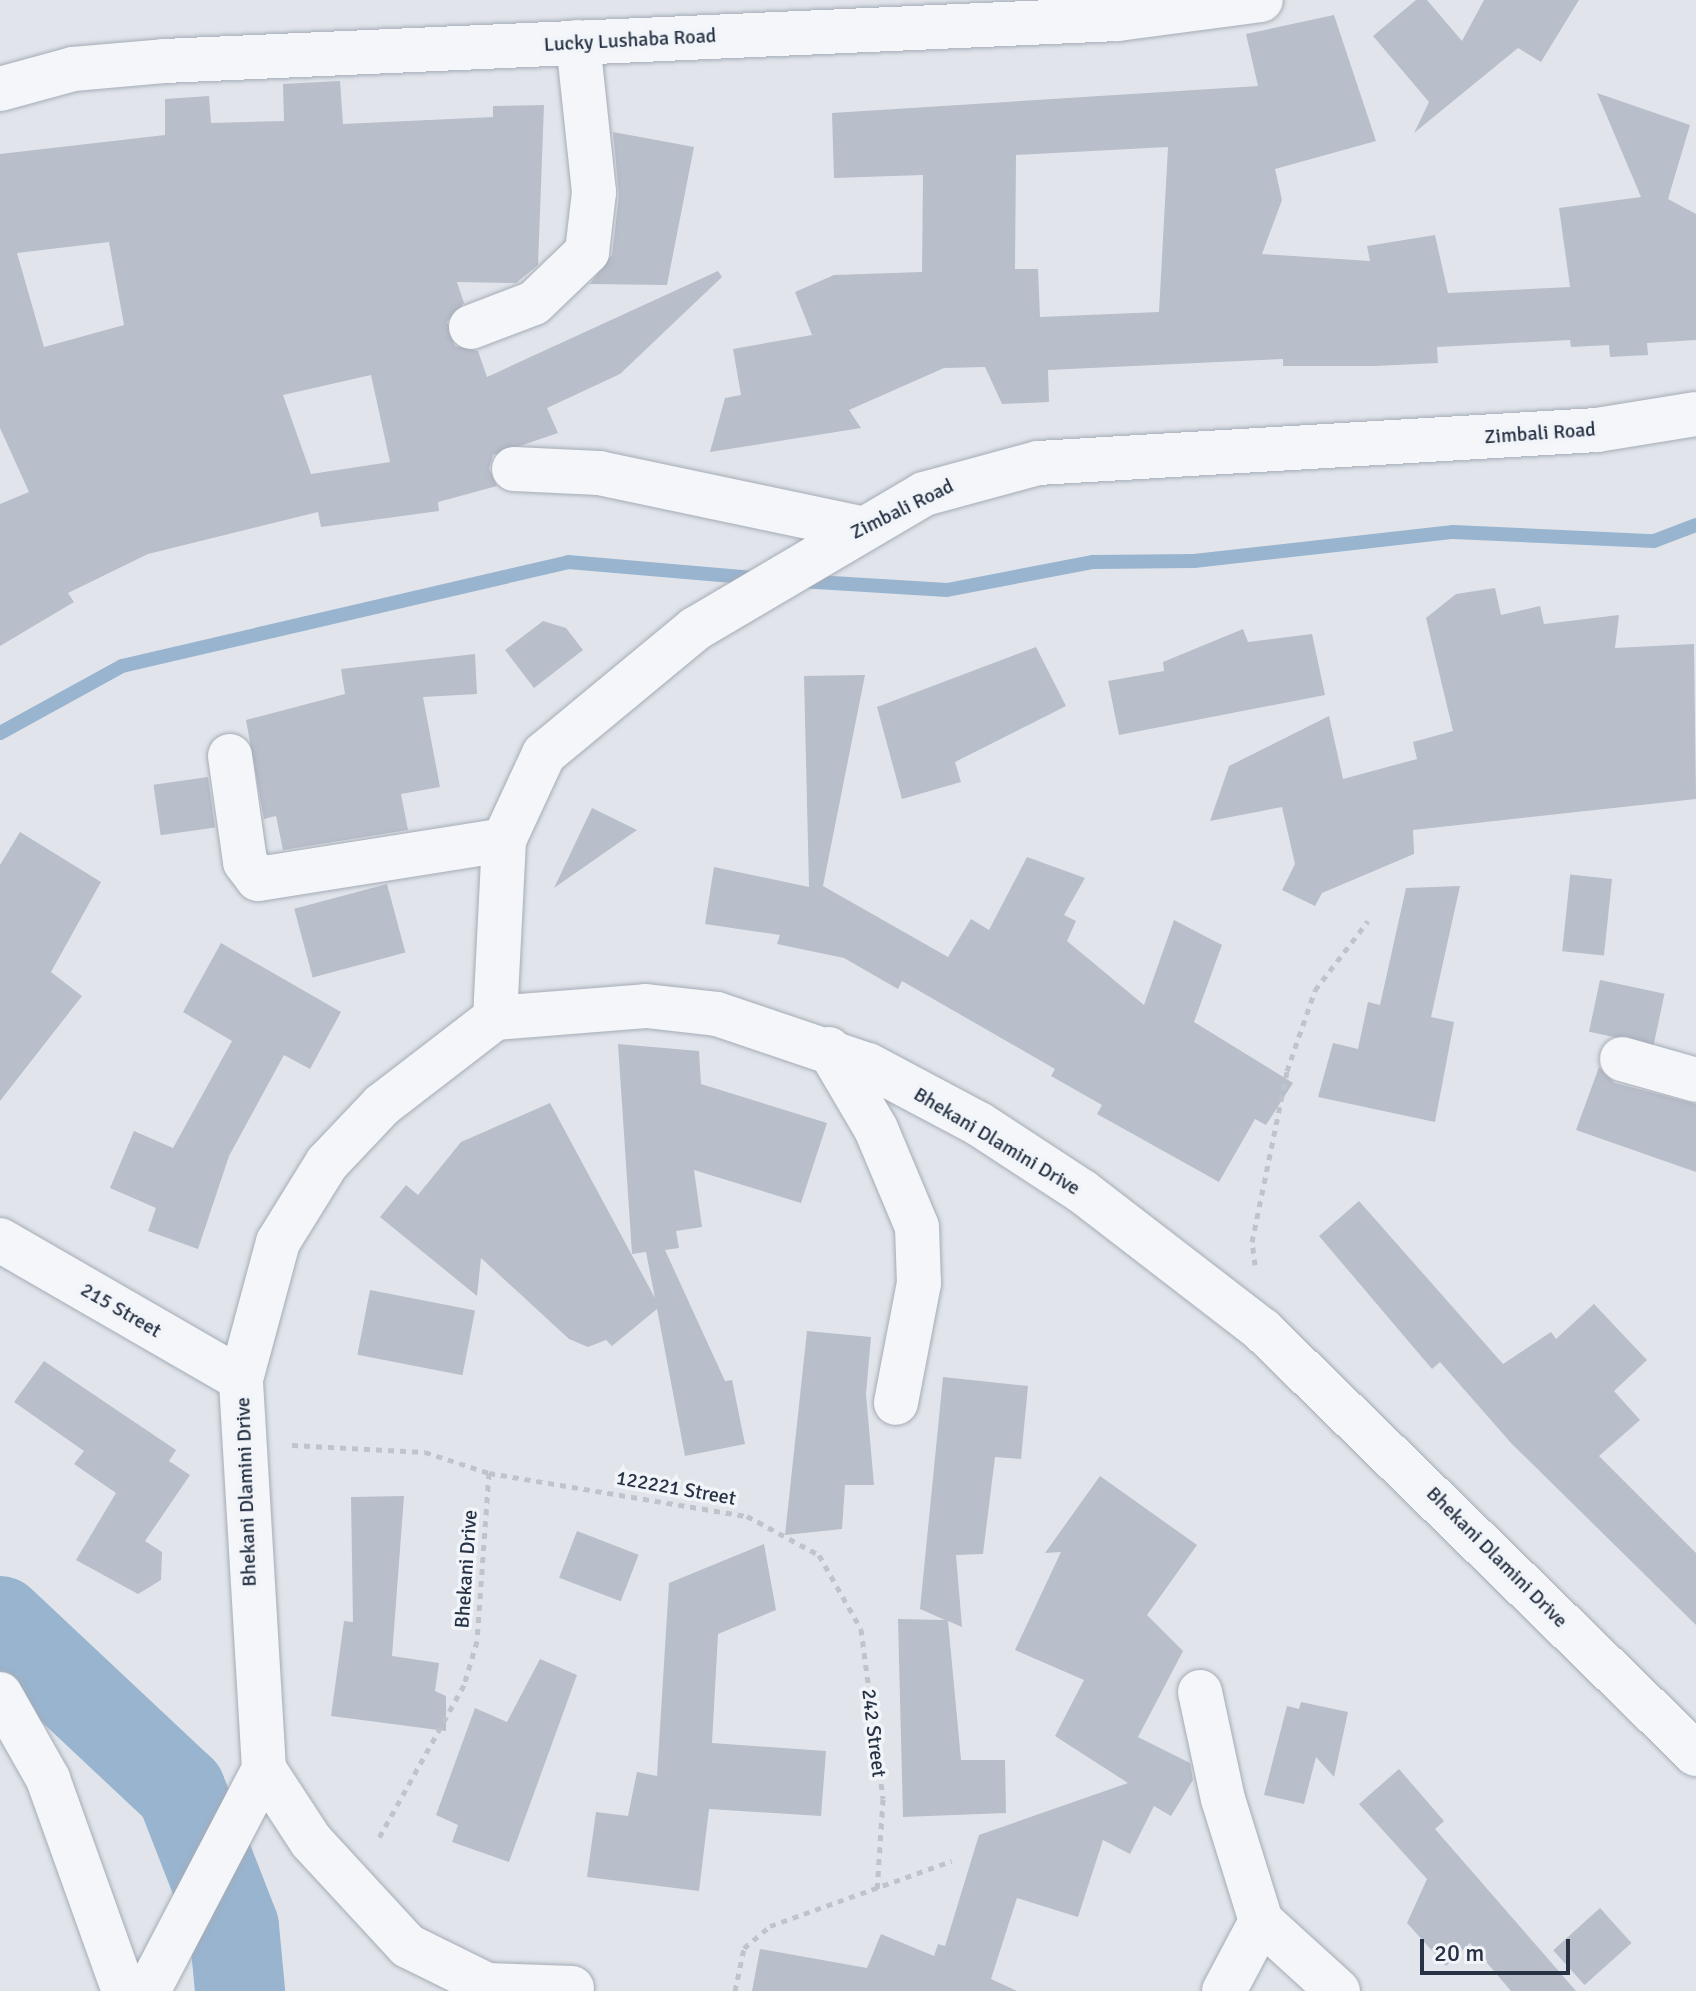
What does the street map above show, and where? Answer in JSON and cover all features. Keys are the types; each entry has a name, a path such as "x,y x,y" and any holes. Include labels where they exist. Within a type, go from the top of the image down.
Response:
{"street":[{"name":"Lucky Lushaba Road","path":"0,89 73,69 164,61 1117,19 1261,0"},
{"path":"471,327 534,303 587,252 594,192 578,42"},
{"name":"Zimbali Road","path":"495,1018 504,840 544,754 695,629 844,536 924,494 1038,463 1597,430 1696,414"},
{"path":"514,469 599,473 844,536"},
{"path":"230,756 245,862 258,879 504,840"},
{"name":"Bhekani Dlamini Drive","path":"572,1988 487,1985 443,1968 408,1946 285,1809 255,1788 241,1379 278,1242 303,1196 382,1105 495,1018 646,1006 717,1014 829,1049 979,1124 1083,1192 1262,1330 1696,1754"},
{"path":"829,1049 876,1129 917,1227 919,1283 896,1403"},
{"path":"1622,1059 1696,1080"},
{"name":"215 Street","path":"0,1240 241,1379"},
{"path":"1200,1692 1226,1811 1261,1921 1338,1991"},
{"path":"0,1694 48,1779 124,1991"},
{"path":"148,1991 255,1788"},
{"path":"1224,1991 1261,1921"}],"path":[{"path":"1262,1330 1252,1242 1287,1071 1315,990 1368,921"},
{"path":"245,1444 425,1452 489,1473"},
{"name":"122221 Street","path":"489,1473 747,1516 802,1540 837,1579"},
{"name":"Bhekani Drive","path":"349,1882 464,1685 477,1641 489,1473"},
{"name":"242 Street","path":"837,1579 861,1629 883,1799 877,1892"},
{"path":"735,1991 744,1948 756,1935 800,1913 877,1892 952,1861"}],"building":[{"path":"1416,0 1427,0 1462,41 1484,0 1579,0 1541,62 1518,48 1414,133 1429,102 1373,36"},
{"path":"1334,15 1376,141 1275,169 1282,200 1262,254 1370,261 1367,246 1435,235 1448,293 1570,287 1559,208 1641,197 1597,93 1690,125 1668,199 1696,214 1696,340 1647,343 1648,355 1610,357 1609,345 1571,347 1570,340 1437,347 1438,363 1283,366 1283,359 1048,370 1049,402 1002,404 985,367 944,368 849,410 861,428 710,452 725,398 741,395 733,349 812,335 795,292 834,275 922,272 923,175 834,178 832,113 1258,86 1246,34","holes":["1168,147 1159,312 1040,317 1038,269 1015,269 1016,155"]},
{"path":"340,81 343,124 493,117 493,106 544,105 538,265 516,283 457,282 464,303 447,322 455,346 478,351 487,377 718,271 722,277 620,374 547,408 558,433 493,455 489,469 497,486 438,502 439,511 321,527 318,512 148,554 68,593 74,602 0,646 0,504 29,492 0,428 0,154 165,135 165,99 209,96 211,123 284,121 283,84","holes":["109,242 124,325 44,347 17,253","371,375 390,462 311,474 283,395"]},
{"path":"613,132 694,147 667,285 590,284 612,255 619,195"},
{"path":"1495,588 1501,615 1540,606 1544,624 1619,615 1615,648 1694,644 1696,799 1413,830 1414,854 1322,893 1315,906 1282,890 1295,864 1282,807 1210,821 1229,766 1329,716 1343,779 1417,759 1413,742 1453,731 1426,618 1456,594"},
{"path":"543,621 566,628 583,650 534,688 505,650"},
{"path":"1243,629 1248,642 1312,634 1325,695 1119,735 1108,681 1164,671 1163,662"},
{"path":"1036,647 1066,706 955,762 961,782 902,799 877,707"},
{"path":"475,654 477,694 423,697 440,787 401,794 408,830 283,850 276,816 264,819 246,720 345,694 341,669"},
{"path":"865,675 823,886 948,957 971,919 989,930 1027,857 1085,878 1064,915 1076,921 1067,941 1144,1005 1174,920 1222,945 1194,1022 1293,1083 1266,1125 1255,1119 1219,1182 1097,1114 1102,1105 1051,1076 1055,1069 902,981 898,989 844,958 777,944 780,935 705,924 714,867 809,887 804,676"},
{"path":"208,777 215,828 161,835 154,785"},
{"path":"592,808 637,830 554,888"},
{"path":"20,832 101,882 51,972 82,996 0,1101 0,865"},
{"path":"1570,875 1612,879 1604,956 1562,951"},
{"path":"387,884 405,953 313,977 294,909"},
{"path":"1460,886 1431,1017 1454,1022 1435,1122 1318,1097 1333,1043 1358,1049 1368,1002 1380,1005 1406,888"},
{"path":"221,943 341,1012 310,1069 284,1055 229,1156 198,1249 148,1231 156,1208 110,1188 134,1131 173,1148 232,1041 183,1012"},
{"path":"1600,980 1665,994 1654,1046 1589,1032"},
{"path":"618,1044 699,1051 701,1084 827,1123 801,1203 694,1170 702,1227 676,1231 679,1248 665,1250 725,1381 732,1380 745,1444 685,1456 657,1309 612,1346 606,1340 588,1347 569,1339 481,1258 477,1296 380,1217 406,1185 418,1195 461,1142 550,1103 655,1298 646,1252 632,1254"},
{"path":"1599,1067 1615,1083 1696,1104 1696,1172 1576,1130"},
{"path":"1359,1201 1503,1364 1551,1332 1556,1339 1594,1304 1647,1360 1614,1391 1640,1420 1599,1456 1696,1553 1696,1625 1511,1443 1440,1362 1432,1369 1319,1236"},
{"path":"370,1290 475,1310 462,1375 357,1355"},
{"path":"807,1331 871,1337 866,1394 874,1485 845,1485 842,1529 785,1535"},
{"path":"44,1361 176,1450 169,1461 190,1475 145,1541 162,1552 161,1580 138,1594 76,1560 116,1493 74,1464 84,1451 14,1402"},
{"path":"943,1377 1028,1386 1021,1459 995,1457 983,1554 956,1555 962,1627 948,1621 961,1760 1005,1760 1006,1813 903,1817 898,1619 945,1620 920,1609"},
{"path":"1100,1476 1197,1545 1147,1615 1183,1651 1138,1737 1190,1763 1193,1780 1171,1816 1154,1806 1130,1854 1103,1840 1078,1917 1017,1898 991,1979 1017,1991 752,1991 760,1949 867,1968 881,1934 934,1956 938,1944 945,1946 979,1835 1128,1783 1055,1736 1084,1680 1015,1650 1061,1552 1045,1553"},
{"path":"404,1496 392,1656 439,1663 435,1691 446,1696 446,1731 331,1716 344,1621 353,1622 351,1497"},
{"path":"577,1531 639,1555 621,1601 559,1578"},
{"path":"764,1544 776,1610 718,1634 712,1743 826,1751 821,1816 709,1809 699,1891 587,1877 596,1812 628,1816 637,1772 657,1776 669,1583"},
{"path":"540,1659 577,1675 509,1862 452,1842 458,1825 436,1815 475,1708 507,1722"},
{"path":"1301,1702 1348,1712 1334,1777 1316,1757 1304,1804 1264,1795 1287,1706 1299,1709"},
{"path":"1399,1769 1444,1821 1435,1829 1576,1991 1511,1991 1470,1943 1446,1966 1407,1923 1427,1879 1359,1804"},
{"path":"1600,1908 1631,1943 1585,1985 1553,1950"}],"waterway":[{"path":"800,581 947,590 1093,562 1194,561 1453,532 1654,541 1696,525"},
{"path":"0,733 122,666 568,562 756,578"},
{"path":"0,1621 181,1791 234,1927 240,1991"}]}
